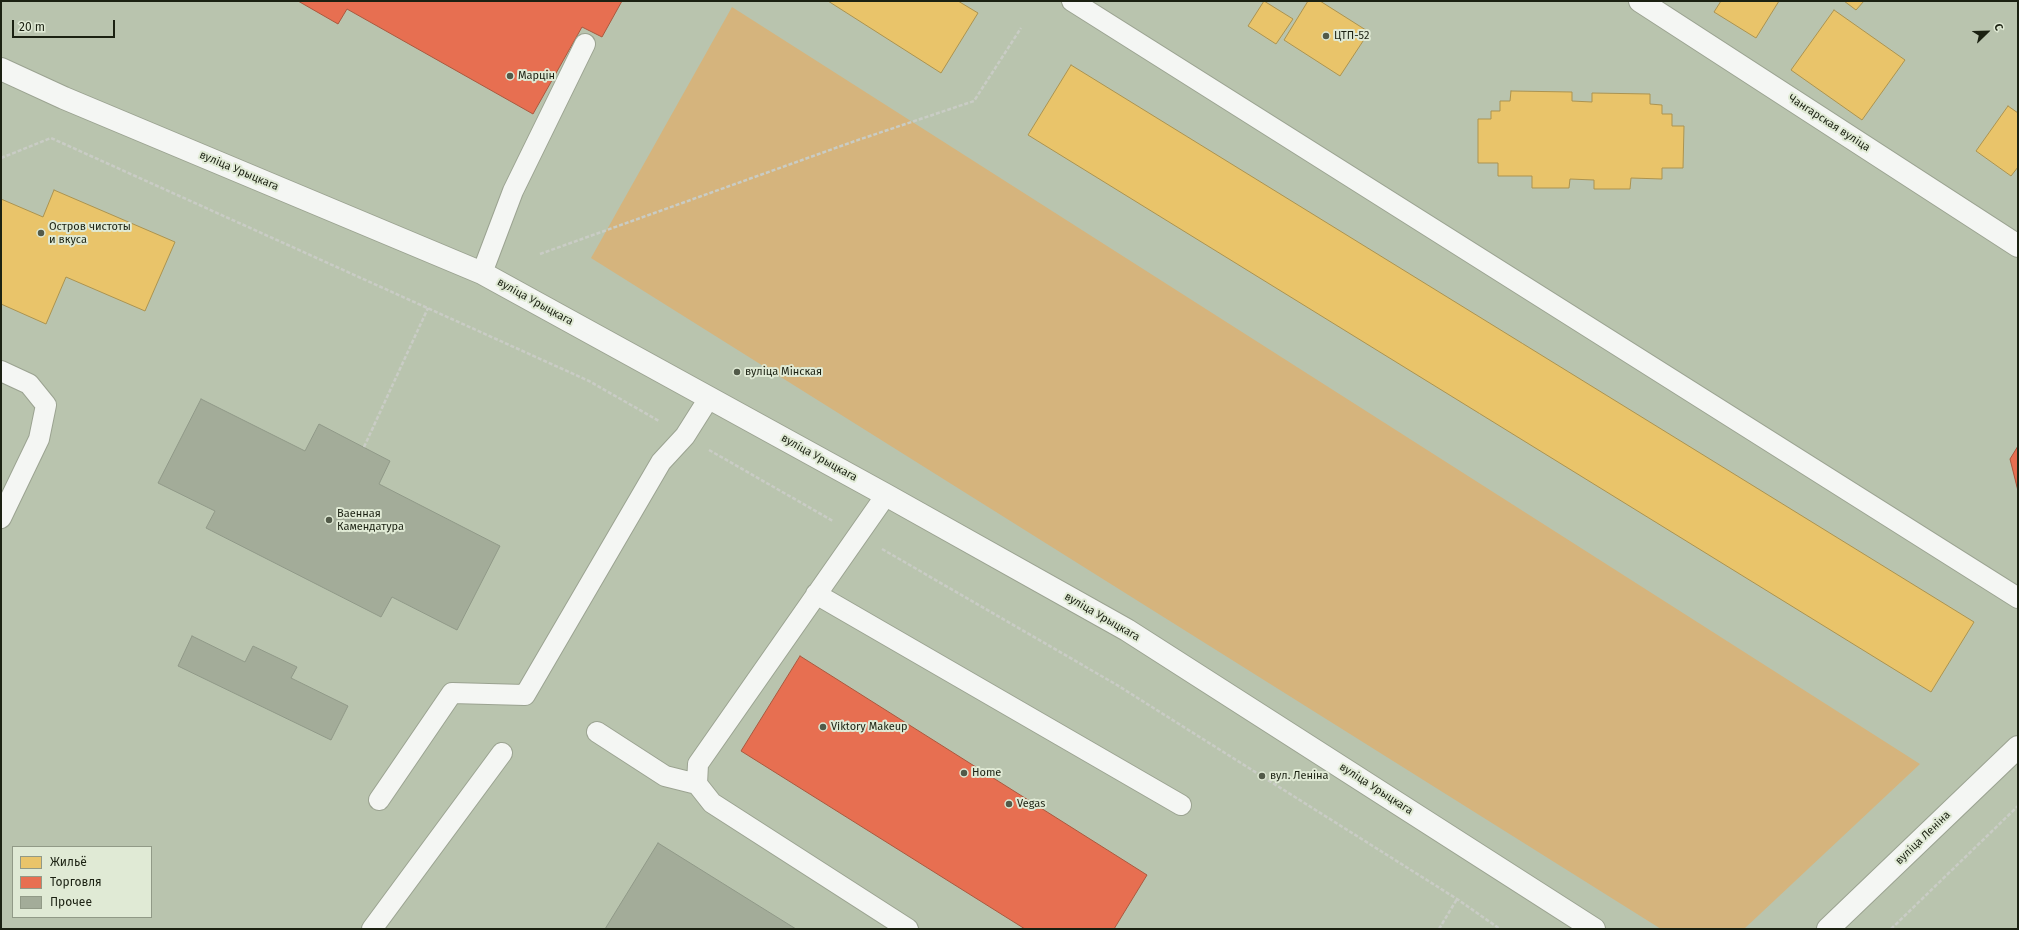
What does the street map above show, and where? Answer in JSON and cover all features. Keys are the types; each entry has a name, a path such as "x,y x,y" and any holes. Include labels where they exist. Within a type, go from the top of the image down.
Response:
{"main road":[{"name":"Чангарская вуліца","path":"1640,1 2018,246"},
{"name":"вуліца Урыцкага","path":"1,70 482,273 886,495 1127,630 1594,929"},
{"name":"вуліца Леніна","path":"1828,929 2018,747"}],"lane":[{"path":"1072,1 2018,598"},
{"path":"482,273 513,191 585,44"},
{"path":"1,371 29,384 46,405 39,439 1,518"},
{"path":"379,800 452,693 525,695 661,462 685,436 708,398"},
{"path":"697,784 698,764 886,495"},
{"path":"816,594 1181,805"},
{"path":"597,732 664,776 697,784 712,804 908,929"},
{"path":"372,929 502,753"}],"path":[{"path":"540,254 855,141 974,101 1020,28"},
{"path":"1,158 51,138 589,381 1117,685 1457,900 1500,929"},
{"path":"364,447 428,308"},
{"path":"1891,929 2018,806"},
{"path":"1439,929 1457,900"}],"shaded area":[{"path":"732,7 1920,764 1744,929 1661,929 591,258"}],"building: Жильё":[{"path":"828,1 958,1 978,13 941,73"},
{"path":"1264,1 1293,19 1276,44 1248,26"},
{"name":"ЦТП-52","path":"1308,1 1320,1 1369,32 1340,76 1284,40"},
{"path":"1721,1 1779,1 1756,38 1714,12"},
{"path":"1844,1 1864,1 1856,10"},
{"path":"1834,10 1905,60 1862,120 1791,70"},
{"path":"1071,65 1974,622 1931,692 1028,135"},
{"path":"1511,91 1572,92 1572,101 1592,102 1592,93 1650,94 1650,104 1662,105 1662,114 1672,114 1672,126 1684,126 1683,168 1662,168 1662,179 1631,178 1630,189 1594,189 1594,180 1570,179 1569,188 1532,188 1532,176 1498,176 1498,163 1478,163 1478,119 1491,119 1491,111 1500,111 1500,101 1510,101"},
{"path":"2008,106 2018,113 2018,167 2011,176 1976,151"},
{"path":"54,190 175,242 145,311 66,277 46,324 1,304 1,199 43,217"}],"building: Торговля":[{"name":"Марцін","path":"298,1 622,1 602,37 582,27 533,114 347,9 338,24"},
{"path":"2018,446 2018,491 2010,459"},
{"path":"800,656 1147,875 1114,929 1025,929 741,751"}],"building: Прочее":[{"name":"Ваенная Камендатура","path":"201,399 305,451 319,424 390,461 379,484 500,546 457,630 392,597 381,617 206,528 215,511 158,483"},
{"path":"192,636 245,662 253,646 297,667 291,678 348,706 331,740 178,666"},
{"path":"658,843 796,929 605,929"}],"place":[{"name":"ЦТП-52","path":"1326,36"},
{"name":"Марцін","path":"510,76"},
{"name":"Остров чистоты и вкуса","path":"41,233"},
{"name":"вуліца Мінская","path":"737,372"},
{"name":"Ваенная Камендатура","path":"329,520"},
{"name":"Viktory Makeup","path":"823,727"},
{"name":"Home","path":"964,773"},
{"name":"вул. Леніна","path":"1262,776"},
{"name":"Vegas","path":"1009,804"}]}
